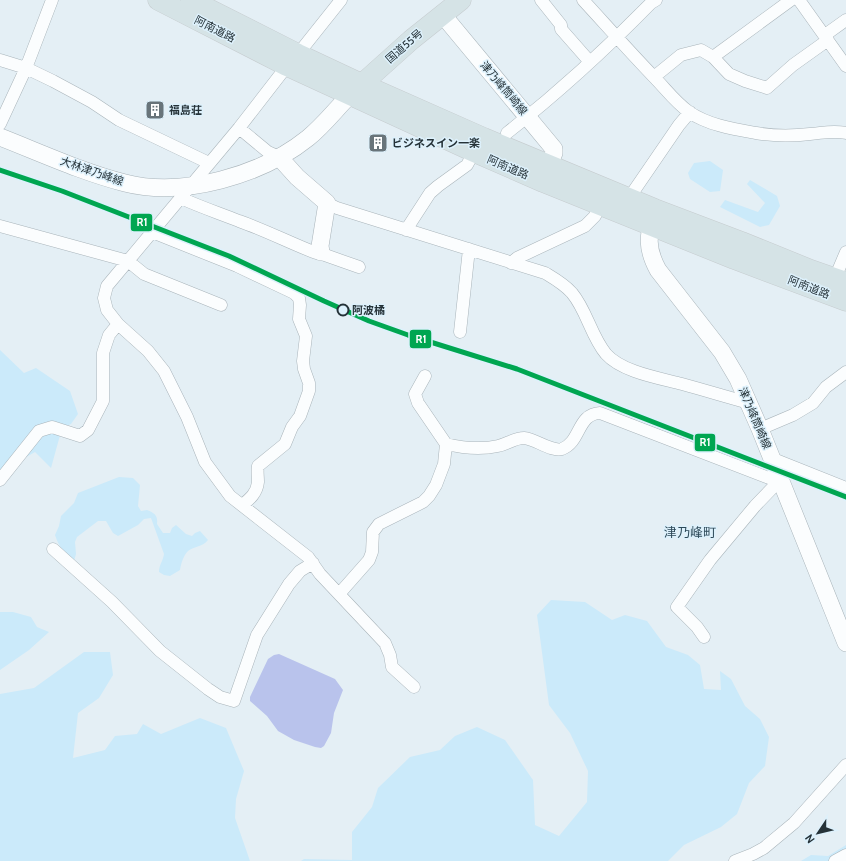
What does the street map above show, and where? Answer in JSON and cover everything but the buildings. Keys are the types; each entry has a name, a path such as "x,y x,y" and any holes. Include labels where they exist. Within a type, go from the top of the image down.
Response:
{"highway":[{"name":"阿南道路","path":"158,0 356,89 474,152 543,182 600,204 742,242 811,270 841,280"},
{"name":"阿南道路","path":"191,0 293,60"},
{"name":"国道55号","path":"356,89 411,40 461,0"},
{"name":"阿南道路","path":"356,89 484,138 629,198 653,217 734,259 846,301"}],"main road":[{"name":"津乃峰筒崎線","path":"442,14 554,149 549,165"},
{"name":"大林津乃峰線","path":"0,137 94,174 126,184 186,192 243,173 279,157 307,139 356,89"},
{"path":"279,157 297,177 328,203 321,239 321,252"},
{"name":"津乃峰筒崎線","path":"653,217 649,249 652,260 658,270 722,352 738,378 772,458 846,643"}],"street":[{"path":"0,124 26,68 52,0"},
{"path":"340,0 239,128 107,286 104,298 107,310 118,324 148,351 164,371 188,417 205,462 230,496 308,557 320,574 385,643 390,655 392,667 414,687"},
{"path":"541,0 561,25 561,29 590,62"},
{"path":"583,0 617,36 626,49 671,95 690,112 720,126 757,133 781,135 832,131 846,133"},
{"path":"507,133 528,117 590,62 651,3 656,0"},
{"path":"712,57 791,0"},
{"path":"799,0 846,66"},
{"path":"654,77 681,55 702,50 712,57 729,74 767,88 827,38 846,20"},
{"path":"0,60 26,68 53,81 92,102 119,120 209,163"},
{"path":"629,198 679,125 690,112"},
{"path":"239,128 268,152 279,157"},
{"path":"406,230 430,194 438,186 466,165 474,152"},
{"path":"186,192 202,208 240,221 316,253 321,252 325,255 359,267"},
{"path":"328,203 336,208 545,274 562,283 572,294 583,311 594,337 607,355 621,365 645,374 749,403"},
{"path":"511,263 517,258 585,226 595,216 600,204"},
{"path":"0,226 128,261 144,274 221,306"},
{"path":"152,232 237,266 294,293 299,298 299,319 306,336 303,361 309,383 308,391 300,416 292,427 285,444 258,466 258,483 256,491 252,497 242,505"},
{"path":"460,332 469,249"},
{"path":"841,280 846,252"},
{"path":"0,480 39,431 52,427 80,436 88,430 102,401 103,353 109,335 118,324"},
{"path":"760,429 792,415 813,402 826,388 846,372"},
{"path":"339,594 369,560 372,552 373,532 379,524 388,518 423,502 436,485 444,464 446,444 418,402 415,394 425,376"},
{"path":"446,444 467,448 498,446 516,438 530,438 553,449 561,449 571,444 584,420 592,413 600,413 769,478 780,480"},
{"path":"772,458 846,488"},
{"path":"704,637 697,627 677,607 710,560 755,506 780,480"},
{"path":"53,549 112,602 160,651 208,689 220,696 234,701 260,630 289,584 300,571 313,563"},
{"path":"735,861 764,848 794,823 846,765"},
{"path":"835,861 846,855"}],"shaded area":[{"path":"710,161 723,170 720,191 710,192 690,179 688,173 694,163"},
{"path":"750,180 777,196 780,206 769,225 760,227 720,207 725,200 758,212 765,203 747,184"},
{"path":"0,350 24,373 36,368 70,391 78,414 71,424 62,428 51,468 35,452 4,470 0,475"},
{"path":"119,477 133,478 140,485 138,506 141,511 147,510 155,515 157,524 163,533 170,533 172,528 176,525 186,534 192,536 200,531 208,540 204,544 188,551 180,570 170,576 159,572 164,554 151,518 144,519 138,525 118,536 113,533 106,521 98,521 77,537 75,542 76,554 74,561 64,553 60,546 55,535 61,516 74,503 78,493"},
{"path":"551,600 585,602 612,620 625,615 647,621 666,647 688,655 700,665 704,689 721,690 720,671 731,679 745,706 760,719 769,737 765,766 749,783 737,814 721,827 684,845 668,861 301,861 304,859 352,860 352,832 372,807 378,788 410,757 440,750 455,736 477,727 505,740 533,780 535,825 559,836 587,802 588,771 570,733 549,705 537,615"},
{"path":"0,612 13,612 31,617 37,627 49,632 29,650 0,670"},
{"path":"84,652 110,652 113,675 99,698 78,713 73,758 105,750 115,736 137,734 143,724 161,734 200,718 226,728 244,771 236,799 235,818 250,861 0,861 0,694 34,688"},
{"path":"846,845 846,861 801,861 811,855 828,856"}],"water":[{"path":"279,654 335,679 343,690 334,713 331,733 324,746 321,748 294,740 278,731 267,716 250,701 250,697 268,659"}],"transit line":[{"name":"R1","path":"0,170 62,191 229,256 369,321 408,335 517,369 846,497"}],"place":[{"name":"福島荘","path":"155,110"},
{"name":"ビジネスイン一楽","path":"378,143"},
{"name":"阿波橘","path":"343,310"}],"district":[{"name":"津乃峰町","path":"690,532"}]}
